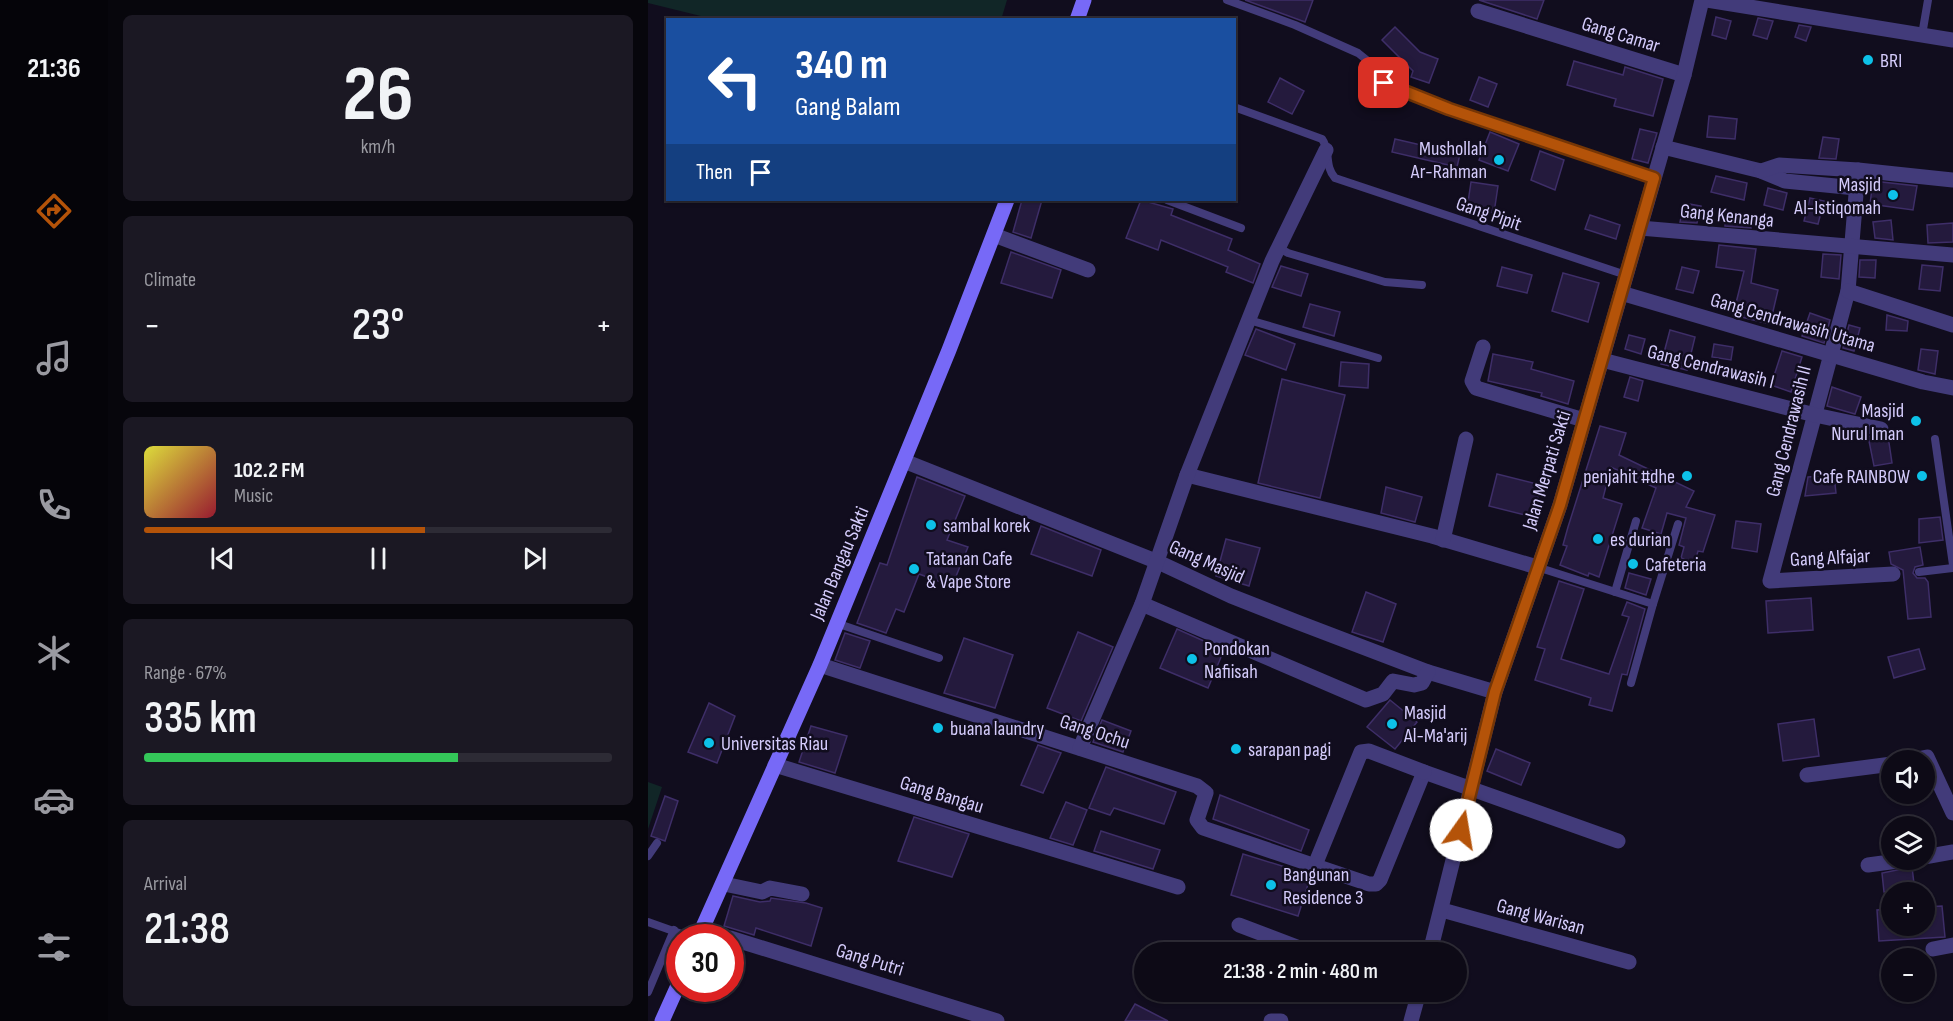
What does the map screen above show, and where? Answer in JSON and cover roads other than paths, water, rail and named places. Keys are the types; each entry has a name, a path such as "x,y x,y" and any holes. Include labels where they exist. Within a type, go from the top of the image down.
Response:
{"street":[{"path":"1078,18 1084,0"},
{"path":"1705,0 1953,40"},
{"name":"Jalan Merpati Sakti","path":"1433,942 1495,692 1560,505 1705,0"},
{"name":"Gang Camar","path":"1478,11 1684,75"},
{"path":"1663,147 1761,171 1785,181 1856,188"},
{"path":"1080,748 1142,604 1187,475 1249,320 1279,248 1326,150"},
{"path":"1761,171 1779,165 1858,170 1953,180"},
{"name":"Gang Cendrawasih II","path":"1770,581 1815,416 1829,354 1848,291 1858,170"},
{"name":"Jalan Bangau Sakti","path":"702,924 724,884 774,765 820,665 904,461 1007,201"},
{"name":"Gang Kenanga","path":"1640,228 1953,255"},
{"path":"994,235 1088,270"},
{"path":"1848,291 1953,325"},
{"name":"Gang Cendrawasih Utama","path":"1621,293 1923,382 1953,388"},
{"path":"1483,347 1472,381 1476,388 1584,420"},
{"name":"Gang Cendrawasih I","path":"1602,360 1815,416 1881,429"},
{"path":"1443,540 1466,439"},
{"name":"Gang Masjid","path":"904,461 1158,562 1231,596 1428,672 1495,692"},
{"path":"1187,475 1443,540 1537,567"},
{"name":"Gang Alfajar","path":"1770,581 1893,574"},
{"path":"1142,604 1366,700 1383,694 1393,681 1414,685 1422,683 1428,672"},
{"name":"Gang Ochu","path":"820,665 1197,786 1206,793 1197,820 1203,828 1315,866"},
{"path":"1424,772 1380,880 1376,884 1315,866 1361,752 1369,751 1618,841"},
{"name":"Gang Bangau","path":"774,765 1178,887"},
{"path":"1807,775 1881,765"},
{"path":"1935,775 1953,813"},
{"path":"1935,854 1953,852"},
{"path":"1868,865 1881,863"},
{"path":"724,884 762,892 770,888 802,894"},
{"name":"Gang Warisan","path":"1442,910 1629,962"},
{"path":"1239,925 1284,942"},
{"name":"Gang Putri","path":"744,943 967,1016 997,1021"},
{"path":"1935,949 1953,945"},
{"path":"662,1021 671,1002"},
{"path":"1411,1021 1416,1002"},
{"path":"1271,1021 1281,1021"}],"lane":[{"path":"1227,0 1295,25 1358,53 1368,61 1384,83 1439,105 1654,178"},
{"path":"1922,35 1928,0"},
{"path":"1236,108 1322,139 1326,150"},
{"name":"Gang Pipit","path":"1326,150 1329,169 1335,178 1626,275"},
{"path":"1170,201 1241,228"},
{"path":"1279,248 1288,253 1385,282 1422,285"},
{"path":"1249,320 1378,358"},
{"path":"1919,572 1953,566 1935,440"},
{"path":"1615,592 1636,521"},
{"path":"1631,683 1678,524"},
{"path":"1537,567 1653,604"},
{"path":"836,623 939,658"},
{"path":"648,856 657,843"},
{"path":"648,922 666,928"},
{"path":"648,992 666,949"}],"place":[{"name":"BRI","path":"1868,60"},
{"name":"Mushollah Ar-Rahman","path":"1499,160"},
{"name":"Masjid Al-Istiqomah","path":"1893,195"},
{"name":"Masjid Nurul Iman","path":"1916,421"},
{"name":"penjahit #dhe","path":"1687,476"},
{"name":"Cafe RAINBOW","path":"1922,476"},
{"name":"sambal korek","path":"931,525"},
{"name":"es durian","path":"1598,539"},
{"name":"Cafeteria","path":"1633,564"},
{"name":"Tatanan Cafe & Vape Store","path":"914,569"},
{"name":"Pondokan Nafiisah","path":"1192,659"},
{"name":"Masjid Al-Ma'arij","path":"1392,724"},
{"name":"buana laundry","path":"938,728"},
{"name":"Universitas Riau","path":"709,743"},
{"name":"sarapan pagi","path":"1236,749"},
{"name":"Bangunan Residence 3","path":"1271,885"}]}
